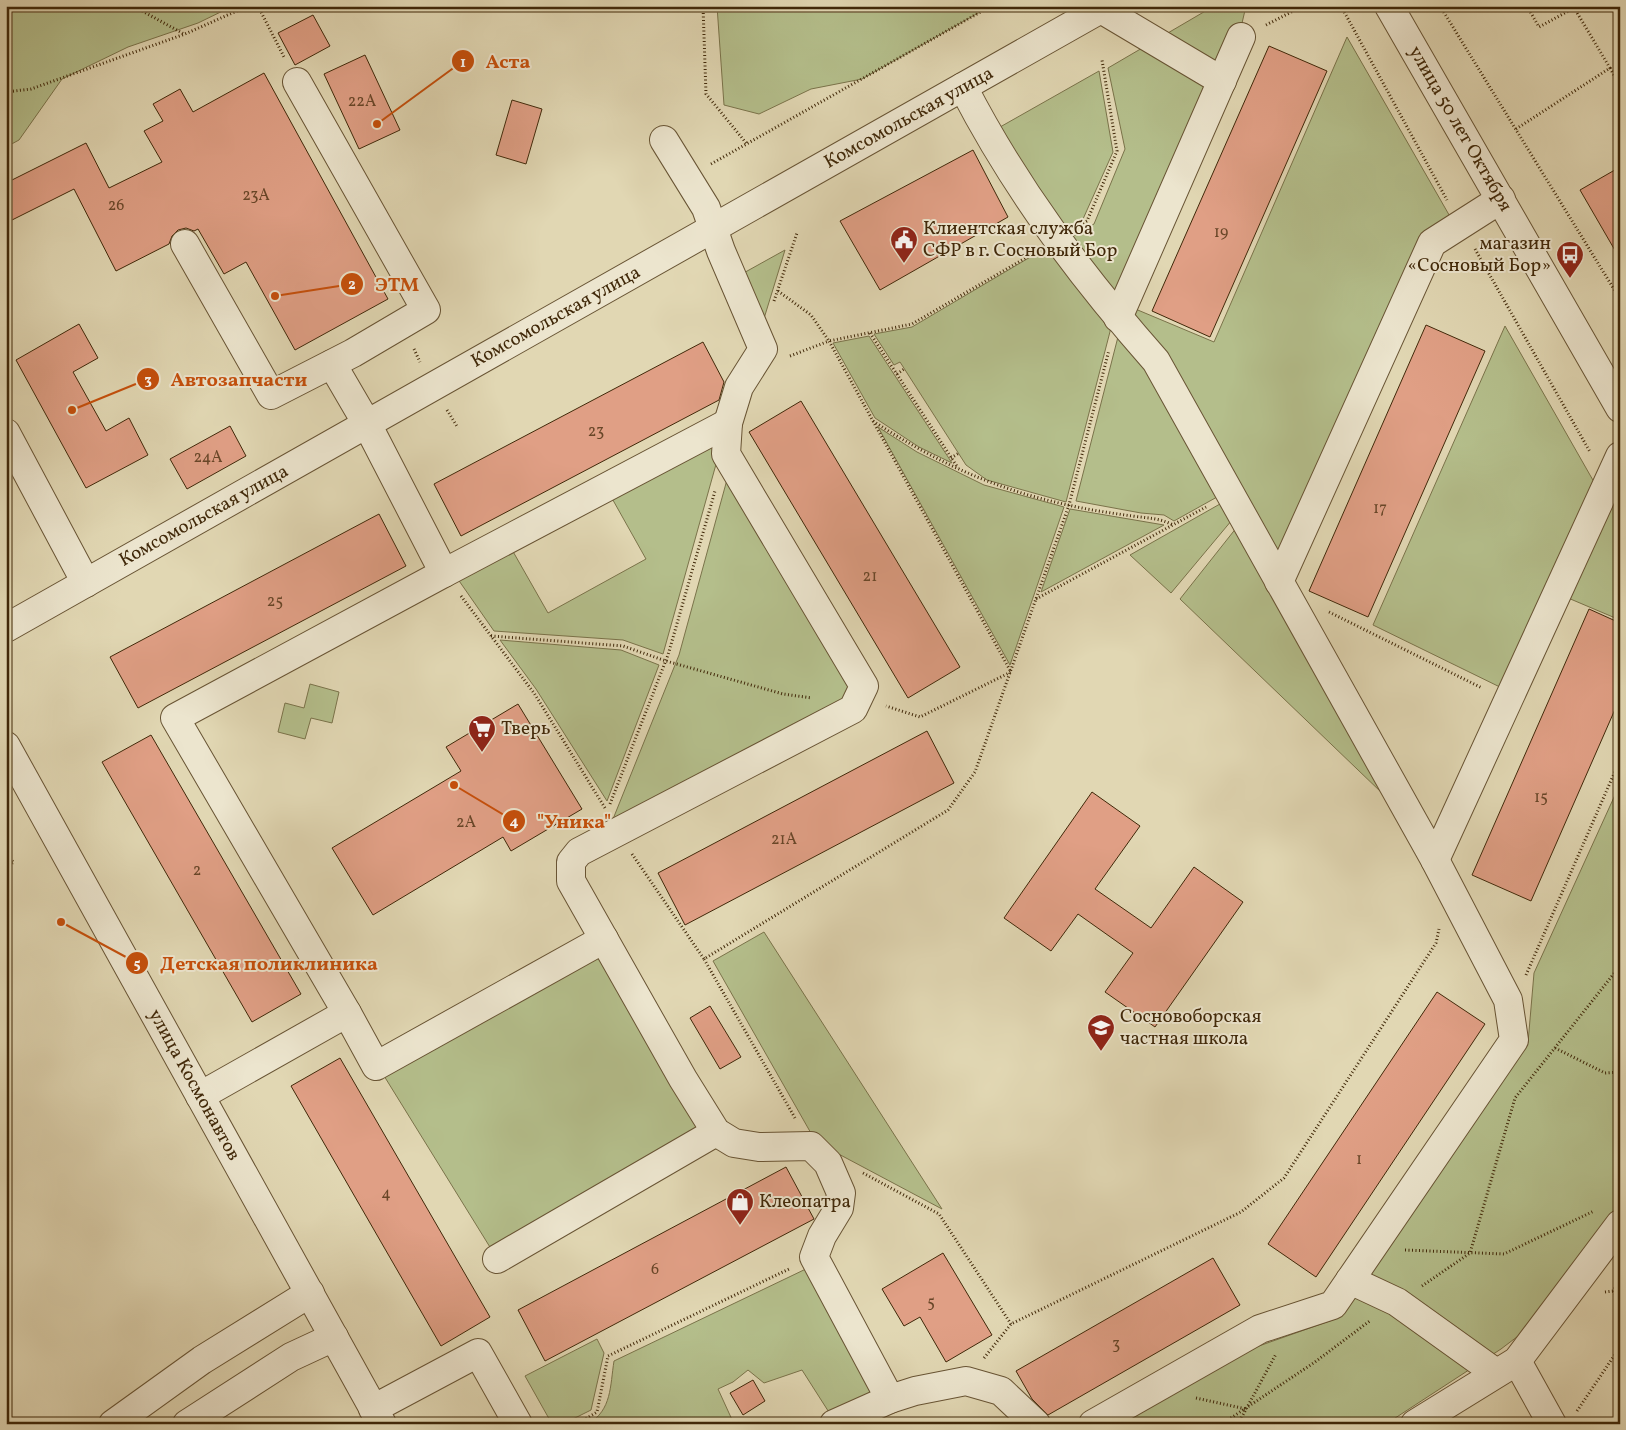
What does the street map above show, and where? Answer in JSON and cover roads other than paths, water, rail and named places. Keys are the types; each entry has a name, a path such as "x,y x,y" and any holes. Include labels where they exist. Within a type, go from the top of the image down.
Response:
{"street":[{"name":"улица 50 лет Октября","path":"1389,6 1501,199 1611,372 1620,408"},
{"path":"1104,8 1222,81"},
{"name":"Комсомольская улица","path":"6,628 1104,8"},
{"path":"1118,318 1241,37"},
{"path":"185,244 271,395 332,364 426,310 297,82"},
{"path":"963,87 1008,168 1056,240 1118,318 1156,361 1435,860 1508,1000 1514,1040 1333,1305 1260,1329 1094,1424"},
{"path":"664,140 706,208 721,251 763,349 739,387 728,423 726,454 864,686 853,709 579,852 571,862 571,881 683,1079 716,1132 734,1142 759,1147 811,1146 828,1162 841,1193 839,1208 822,1236 814,1257 890,1399"},
{"path":"1279,582 1432,242 1501,199"},
{"path":"332,364 367,424 444,573"},
{"path":"604,939 376,1066 175,718 728,423"},
{"path":"6,433 86,582"},
{"path":"1435,860 1620,456"},
{"name":"улица Космонавтов","path":"6,746 378,1416"},
{"path":"200,1096 347,1013"},
{"path":"497,1259 716,1132"},
{"path":"1415,1424 1506,1367 1611,1216"},
{"path":"1350,1280 1397,1302 1506,1367 1563,1420"},
{"path":"113,1424 202,1360 310,1293"},
{"path":"187,1424 291,1357 334,1337"},
{"path":"378,1416 478,1354 518,1424"},
{"path":"834,1424 890,1399 966,1380 1001,1391 1036,1424"}],"place":[{"name":"Аста","path":"377,124"},
{"name":"Клиентская служба СФР в г. Сосновый Бор","path":"904,264"},
{"name":"магазин «Сосновый Бор»","path":"1570,279"},
{"name":"ЭТМ","path":"275,296"},
{"name":"Автозапчасти","path":"72,410"},
{"name":"Тверь","path":"482,753"},
{"name":"\"Уника\"","path":"454,785"},
{"name":"Детская поликлиника","path":"61,922"},
{"name":"Сосновоборская частная школа","path":"1101,1052"},
{"name":"Клеопатра","path":"740,1226"}]}
